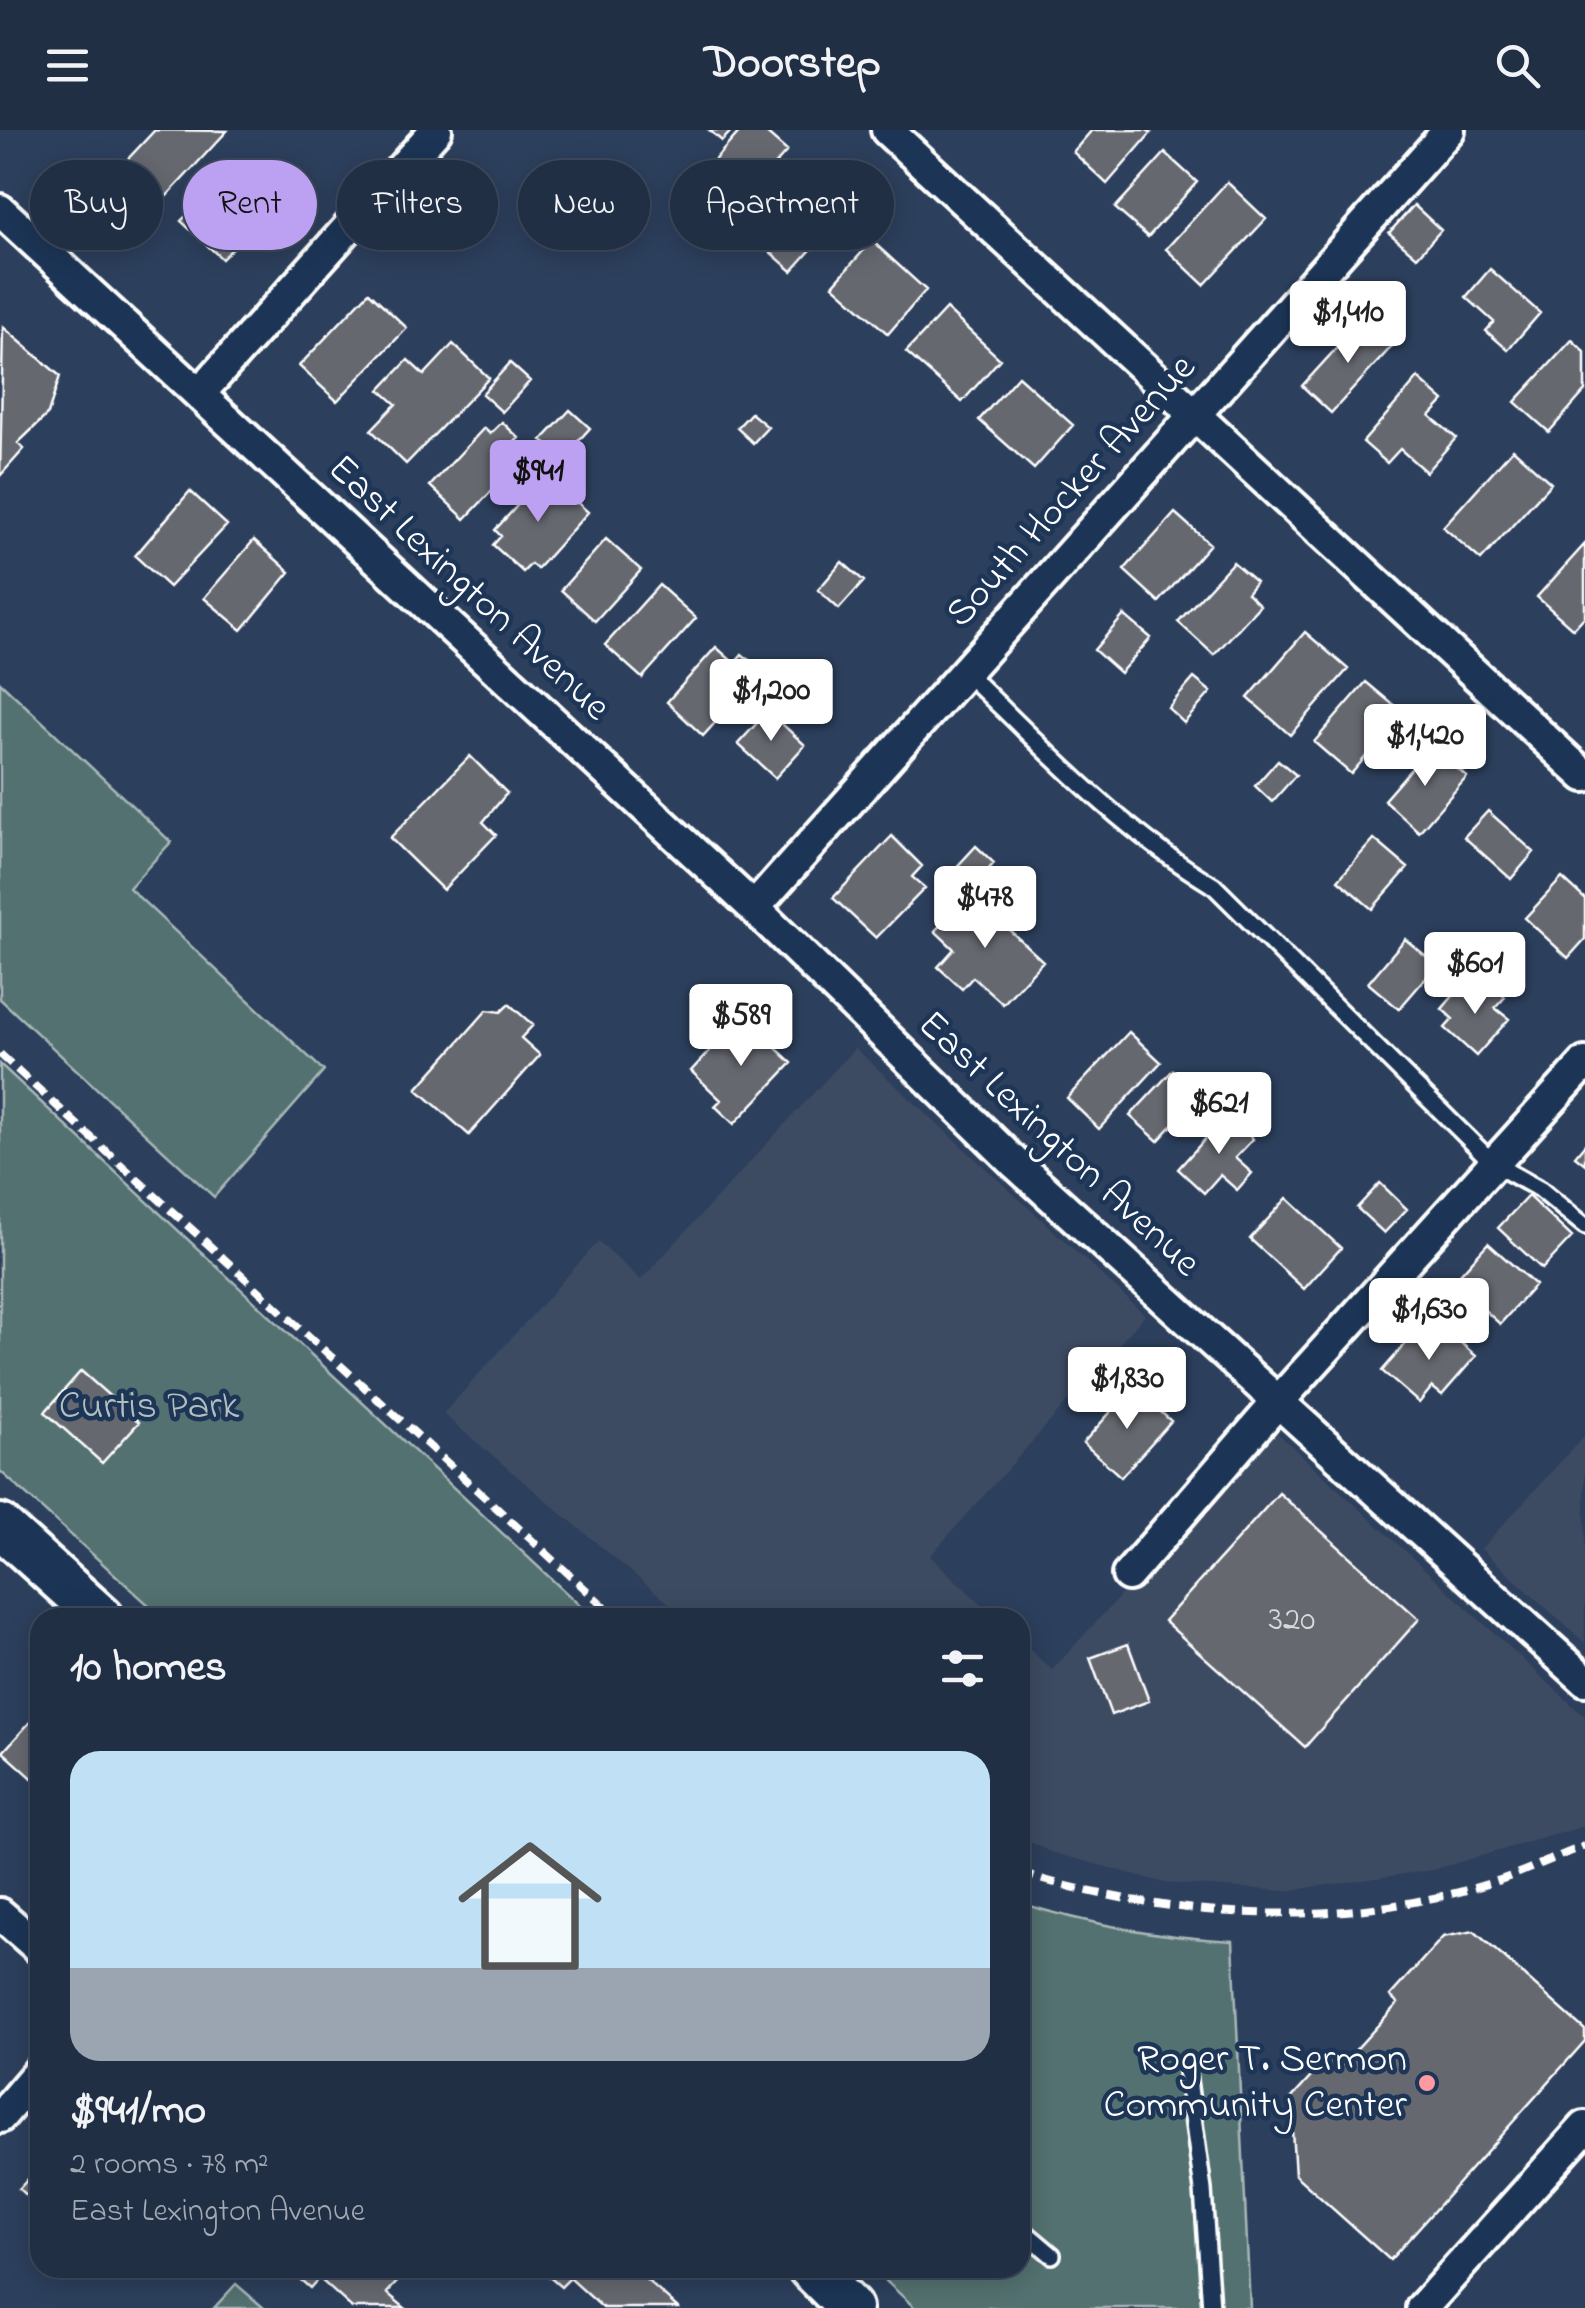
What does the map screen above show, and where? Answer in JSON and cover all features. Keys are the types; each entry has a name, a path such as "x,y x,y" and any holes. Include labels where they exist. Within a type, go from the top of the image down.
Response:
{"main road":[{"path":"0,1526 91,1608"},
{"path":"820,2278 850,2308"}],"street":[{"path":"198,394 436,130"},
{"path":"887,130 1585,776"},
{"name":"South Hocker Avenue","path":"754,908 1450,130"},
{"name":"East Lexington Avenue","path":"0,210 754,908 1017,1165 1276,1404 1585,1680"},
{"path":"1128,1576 1276,1404 1585,1063"},
{"path":"0,1914 30,1940"},
{"path":"0,2117 30,2082"},
{"path":"1422,2308 1585,2127"}],"lane":[{"path":"965,672 1113,814 1164,856 1214,886 1494,1164 1542,1190 1585,1226"},
{"path":"1186,2074 1203,2190 1211,2308"},
{"path":"1030,2236 1052,2255"}],"shaded area":[{"path":"855,1048 1145,1315 930,1556 985,1608 674,1608 443,1414 598,1242 641,1280"},
{"path":"1273,1429 1585,1717 1585,1826 1432,1870 1285,1891 1165,1883 1051,1852 1030,1842 1030,1650 1052,1670"},
{"path":"1585,1435 1585,1643 1481,1549"}],"green space":[{"path":"0,682 171,842 129,888 324,1071 214,1197 0,999"},
{"name":"Curtis Park","path":"0,1064 582,1608 152,1608 0,1471"},
{"path":"1030,1906 1125,1929 1233,1941 1250,2308 915,2308 883,2278 1030,2278"},
{"path":"236,2284 264,2308 214,2308"}],"building":[{"path":"155,130 227,131 200,160 183,160 183,178 163,200 163,160 127,160"},
{"path":"709,130 732,130 722,141"},
{"path":"741,130 763,130 787,151 779,160 714,160"},
{"path":"1092,130 1151,133 1107,184 1073,152"},
{"path":"1165,153 1197,182 1148,237 1115,208"},
{"path":"1227,182 1266,219 1204,285 1166,249"},
{"path":"1414,205 1441,230 1417,257 1389,233"},
{"path":"212,250 231,250 222,259"},
{"path":"768,250 811,250 792,271"},
{"path":"864,250 882,250 926,290 888,334 833,285"},
{"path":"1490,269 1540,313 1508,350 1486,331 1494,322 1466,297"},
{"path":"369,292 407,328 337,401 299,366"},
{"path":"946,309 1000,359 962,402 906,352"},
{"path":"1364,318 1393,345 1331,413 1302,386"},
{"path":"3,327 60,376 48,414 18,443 24,449 0,476"},
{"path":"1572,340 1585,352 1585,391 1549,432 1515,402"},
{"path":"453,344 489,378 406,464 371,430 396,404 380,390 408,360 424,375"},
{"path":"510,363 530,381 502,412 482,394"},
{"path":"1018,376 1073,425 1034,469 979,420"},
{"path":"1418,378 1444,401 1430,416 1456,438 1426,472 1400,449 1387,463 1363,442"},
{"path":"570,410 590,428 562,459 542,440"},
{"path":"751,413 768,427 753,443 737,428"},
{"path":"502,422 519,438 508,449 520,461 465,519 430,486 484,428 490,434"},
{"path":"1513,449 1551,483 1481,560 1443,527"},
{"path":"546,474 588,512 537,569 531,564 523,572 493,545 501,536 495,530"},
{"path":"190,491 227,525 169,587 135,556"},
{"path":"1175,513 1210,544 1159,602 1124,570"},
{"path":"606,539 641,570 595,621 561,590"},
{"path":"254,540 290,572 242,630 204,598"},
{"path":"1585,544 1585,616 1573,629 1537,597"},
{"path":"842,562 864,581 839,609 818,590"},
{"path":"1233,562 1256,582 1247,593 1260,605 1214,655 1178,622"},
{"path":"659,585 696,618 642,678 605,645"},
{"path":"1124,615 1151,638 1120,673 1094,650"},
{"path":"1305,632 1348,669 1290,735 1248,698"},
{"path":"716,647 734,663 742,654 762,671 703,736 667,702"},
{"path":"1194,678 1211,692 1184,723 1168,708"},
{"path":"1366,682 1403,713 1351,774 1314,742"},
{"path":"768,711 805,745 775,778 738,744"},
{"path":"1431,746 1467,777 1419,832 1384,800"},
{"path":"470,756 507,793 483,822 496,835 443,890 390,838"},
{"path":"1278,760 1296,775 1272,802 1255,786"},
{"path":"1488,811 1534,852 1511,879 1464,837"},
{"path":"892,836 922,866 912,877 925,888 876,938 833,898"},
{"path":"1374,839 1408,868 1372,909 1338,880"},
{"path":"976,846 994,863 972,888 953,871"},
{"path":"1562,878 1585,899 1585,939 1568,958 1525,918"},
{"path":"970,894 1043,961 1003,1004 973,977 962,989 938,967 954,949 935,931"},
{"path":"1405,939 1437,965 1399,1009 1368,983"},
{"path":"1465,982 1480,995 1490,984 1505,997 1495,1008 1509,1019 1476,1056 1445,1028 1453,1019 1442,1009"},
{"path":"509,1004 533,1025 521,1038 540,1055 469,1135 417,1089 487,1010 501,1012"},
{"path":"742,1016 792,1063 734,1124 715,1106 721,1100 691,1071"},
{"path":"1129,1032 1161,1062 1099,1129 1067,1098"},
{"path":"1173,1070 1200,1095 1158,1141 1130,1116"},
{"path":"1227,1115 1253,1139 1235,1158 1252,1173 1237,1190 1220,1175 1204,1193 1178,1169"},
{"path":"1585,1144 1585,1164 1575,1156"},
{"path":"1380,1183 1407,1209 1384,1233 1357,1208"},
{"path":"1528,1196 1572,1237 1542,1269 1498,1228"},
{"path":"1287,1198 1341,1248 1304,1289 1250,1239"},
{"path":"1488,1243 1535,1285 1500,1324 1453,1282"},
{"path":"1436,1321 1476,1356 1442,1395 1432,1387 1419,1403 1382,1371 1416,1332 1422,1338"},
{"path":"81,1371 139,1422 102,1463 45,1412"},
{"path":"1133,1387 1171,1421 1121,1477 1083,1443"},
{"path":"1279,1493 1419,1619 1305,1747 1164,1621"},
{"path":"1128,1644 1149,1701 1111,1715 1090,1658"},
{"path":"30,1722 30,1776 3,1752"},
{"name":"Roger T. Sermon Community Center","path":"1474,1931 1585,2030 1585,2041 1390,2260 1295,2175 1290,2100 1330,2056 1341,2066 1398,2003 1390,1996 1443,1937"},
{"path":"30,2177 30,2199 19,2189"},
{"path":"298,2278 319,2278 310,2288"},
{"path":"319,2278 392,2278 397,2282 387,2293 405,2308 352,2308"},
{"path":"551,2278 570,2278 561,2287"},
{"path":"570,2278 644,2278 678,2308 603,2308"}],"railway":[{"path":"0,1054 606,1608"},
{"path":"1030,1876 1138,1901 1199,1909 1321,1913 1441,1896 1500,1880 1585,1846"}],"place":[{"name":"Roger T. Sermon Community Center","path":"1427,2083"}]}
